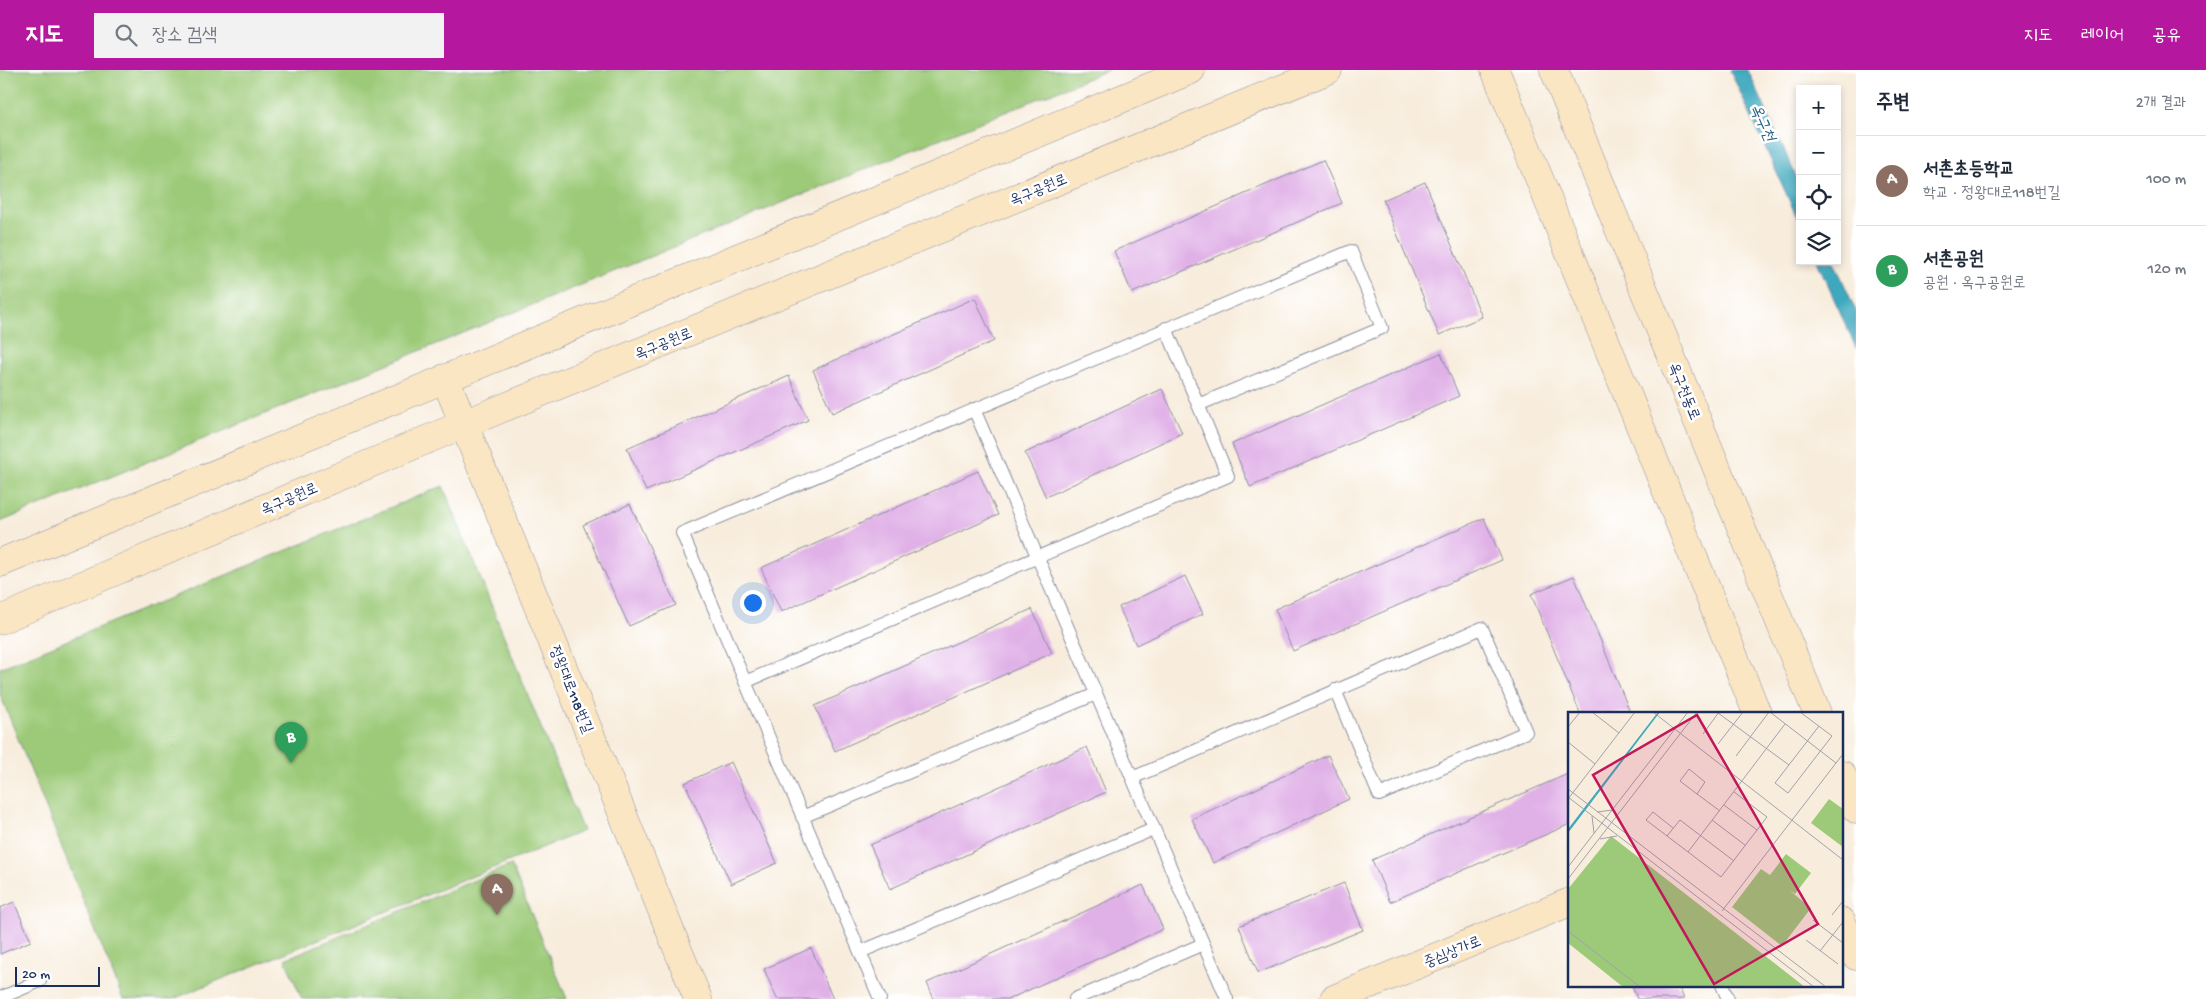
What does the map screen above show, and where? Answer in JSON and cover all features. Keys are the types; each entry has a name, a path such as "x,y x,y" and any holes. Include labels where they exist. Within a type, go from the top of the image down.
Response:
{"street":[{"path":"0,563 1191,70"},
{"name":"옥구공원로","path":"0,620 464,424 1328,70"},
{"name":"옥구천동로","path":"1554,70 1817,712"},
{"path":"1493,75 1757,712"},
{"name":"정왕대로118번길","path":"445,378 698,999"},
{"name":"중심상가로","path":"1334,999 1568,903"},
{"path":"1844,927 1856,956"}],"lane":[{"path":"880,999 682,533 974,408 1351,251 1382,328 1198,405"},
{"path":"745,682 1228,476 1166,328"},
{"path":"974,408 1226,999"},
{"path":"1132,778 1335,690 1482,628 1526,732 1379,795 1335,690"},
{"path":"802,817 1096,694"},
{"path":"860,952 1154,829"},
{"path":"1075,999 1203,944"},
{"path":"0,998 40,981"},
{"path":"1722,986 1728,999"}],"green space":[{"path":"0,70 1108,70 0,522"},
{"path":"443,486 583,831 173,999 123,999 0,694 0,668"},
{"path":"511,865 567,999 302,999 285,959"}],"water":[{"name":"옥구천","path":"1730,70 1748,70 1796,176 1796,215"},
{"path":"1819,265 1836,265 1856,311 1856,348"}],"building":[{"path":"1323,160 1342,203 1132,293 1114,251"},
{"path":"1425,182 1482,317 1439,335 1383,200"},
{"path":"975,298 994,341 832,413 813,370"},
{"path":"1441,353 1459,396 1250,487 1232,444"},
{"path":"789,376 808,420 646,491 627,448"},
{"path":"1162,389 1182,433 1046,497 1025,453"},
{"path":"978,471 998,515 781,612 761,568"},
{"path":"630,504 676,605 629,626 583,525"},
{"path":"1484,518 1502,560 1293,651 1275,609"},
{"path":"1185,576 1203,614 1136,645 1119,607"},
{"path":"1574,576 1630,712 1580,712 1531,594"},
{"path":"1032,609 1052,653 835,751 815,706"},
{"path":"1087,747 1106,792 890,889 870,845"},
{"path":"1328,755 1349,799 1213,863 1192,819"},
{"path":"731,762 777,863 731,884 685,783"},
{"path":"1568,774 1568,825 1390,902 1372,860"},
{"path":"1344,883 1363,930 1258,973 1239,926"},
{"path":"1143,885 1163,929 1009,999 934,999 927,983"},
{"path":"14,902 31,941 0,954 0,908"},
{"path":"811,948 833,999 777,999 764,969"},
{"path":"1632,986 1678,986 1684,999 1637,999"}],"place":[{"name":"서촌공원","path":"291,763"},
{"name":"서촌초등학교","path":"497,915"}]}
